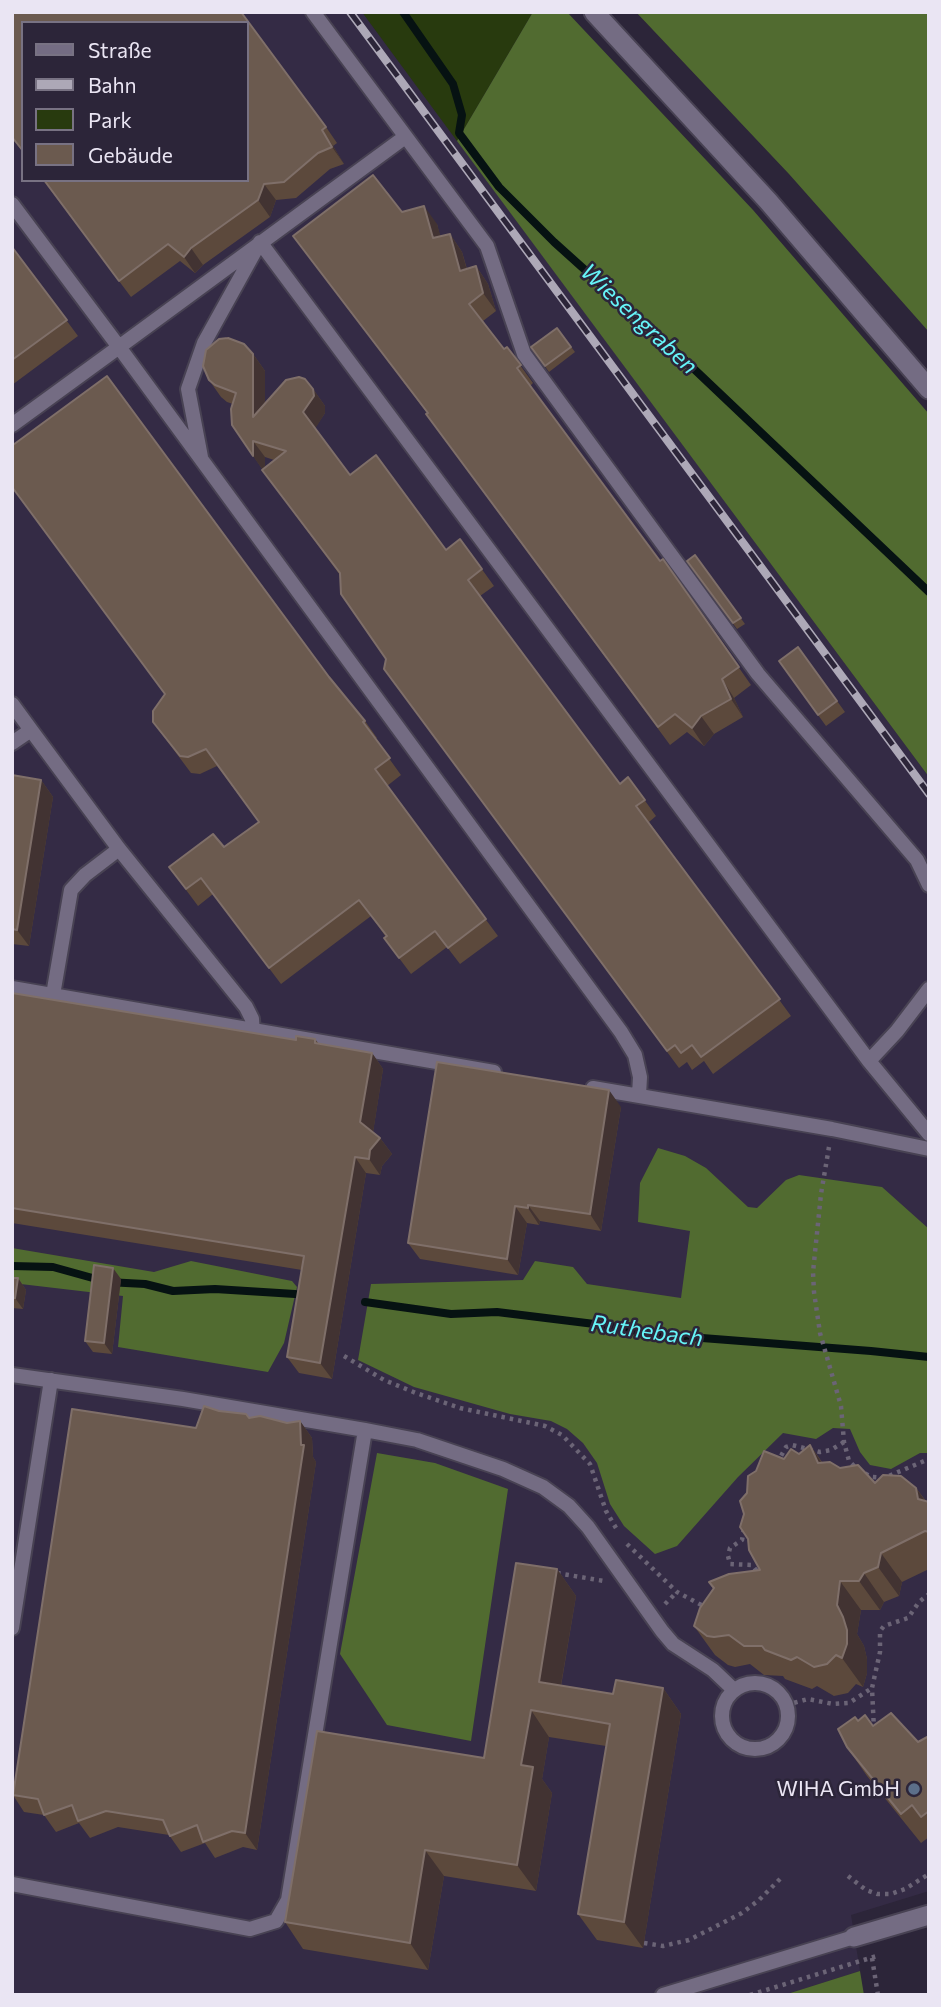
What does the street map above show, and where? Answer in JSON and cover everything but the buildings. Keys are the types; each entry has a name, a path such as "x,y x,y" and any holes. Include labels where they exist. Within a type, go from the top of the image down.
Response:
{"street":[{"path":"594,12 768,201 929,389"},
{"path":"861,1935 929,1915"}],"lane":[{"path":"313,12 487,246 524,354 758,674 917,860 929,885"},
{"path":"12,425 405,137"},
{"path":"12,204 201,457 621,1032 635,1055 640,1077 639,1095"},
{"path":"201,457 188,389 204,343 260,242"},
{"path":"260,242 869,1061 929,1134"},
{"path":"12,704 120,849 246,1007 252,1019 253,1032"},
{"path":"12,743 31,730"},
{"path":"53,995 71,890 85,875 120,849"},
{"path":"12,988 253,1032 503,1073"},
{"path":"869,1061 897,1031 929,989"},
{"path":"585,1086 832,1129 929,1149"},
{"path":"12,1375 183,1399 365,1430 417,1440 503,1469 543,1487 569,1506 588,1527 652,1619 673,1644 713,1670 734,1690"},
{"path":"12,1628 19,1543 51,1380"},
{"path":"12,1884 250,1929 276,1922 288,1900 365,1430"},
{"path":"755,1683 776,1690 786,1705 788,1720 785,1731 769,1746 748,1749 730,1738 722,1718 727,1698 734,1690 755,1683"},
{"path":"663,1995 861,1935"}],"path":[{"path":"832,1129 821,1194 813,1272 820,1333 841,1406 844,1443 849,1461 858,1470 872,1477 884,1478 929,1459"},
{"path":"344,1356 384,1380 416,1393 460,1408 545,1426 562,1435 590,1464 606,1511 621,1538 677,1592 702,1607 712,1609"},
{"path":"774,1468 786,1447 792,1445 820,1452 844,1443"},
{"path":"745,1520 742,1539 730,1548 728,1556 730,1564 752,1565 756,1570 757,1580"},
{"path":"548,1572 628,1585"},
{"path":"875,1735 872,1688 880,1653 880,1631 884,1626 908,1618 919,1602 929,1594"},
{"path":"786,1705 808,1699 833,1704 849,1703 872,1688"},
{"path":"848,1876 866,1890 877,1894 891,1894 929,1874"},
{"path":"644,1943 663,1946 689,1940 742,1913 781,1878"},
{"path":"861,1935 872,1958 878,1995"},
{"path":"750,1995 872,1958"}],"shaded area":[{"path":"12,12 362,12 929,777 929,1891 851,1915 860,1971 784,1995 12,1995"}],"green space":[{"path":"362,12 533,12 457,141"},
{"path":"533,12 567,12 753,210 929,414 929,777 457,141"},
{"path":"636,12 929,12 929,332 789,174"},
{"path":"658,1148 685,1156 706,1168 748,1207 757,1208 786,1180 799,1175 882,1187 929,1229 929,1453 920,1453 891,1469 870,1465 860,1452 850,1429 833,1428 816,1439 783,1433 738,1477 677,1546 655,1554 624,1526 610,1504 597,1463 583,1443 567,1429 551,1421 510,1414 414,1387 358,1360 371,1284 523,1280 535,1261 573,1267 587,1284 681,1298 690,1231 638,1222 640,1183"},
{"path":"12,1248 154,1272 191,1261 292,1281 297,1287 284,1343 268,1372 118,1347 123,1296 12,1283"},
{"path":"377,1453 435,1463 508,1489 471,1741 387,1725 340,1654"},
{"path":"860,1971 864,1995 784,1995"}],"waterway":[{"name":"Wiesengraben","path":"403,12 453,84 462,115 459,133 499,187 554,242 674,350 929,592"},
{"name":"Ruthebach","path":"12,1266 53,1267 107,1282 145,1284 173,1291 215,1289 295,1294"},
{"name":"Ruthebach","path":"365,1302 451,1314 497,1312 627,1328 650,1336 929,1357"}],"railway":[{"path":"350,12 929,794"}],"place":[{"name":"WIHA GmbH","path":"914,1789"}]}
